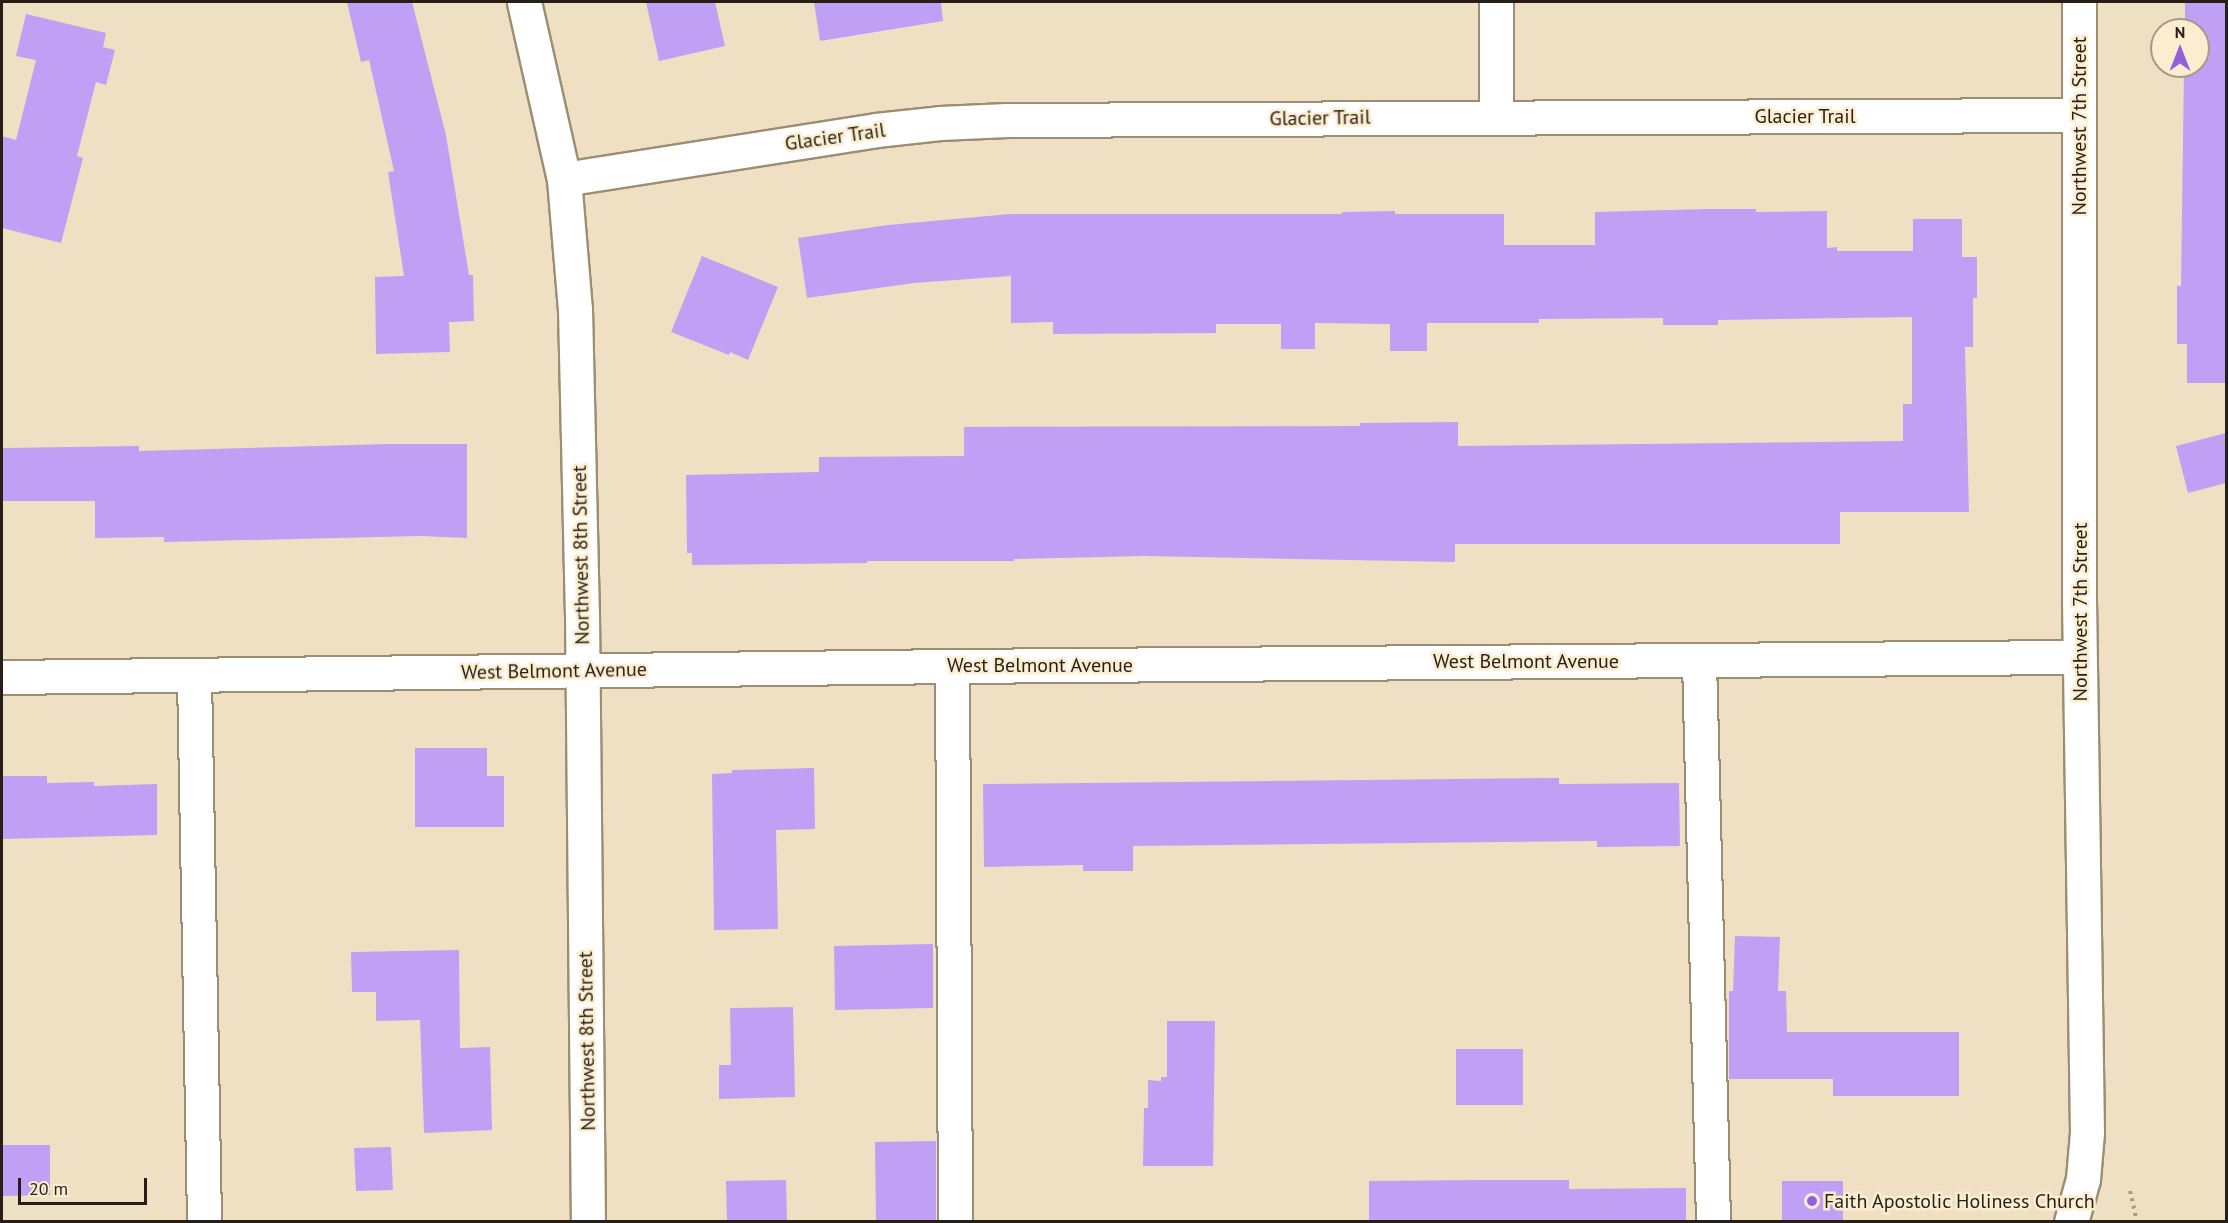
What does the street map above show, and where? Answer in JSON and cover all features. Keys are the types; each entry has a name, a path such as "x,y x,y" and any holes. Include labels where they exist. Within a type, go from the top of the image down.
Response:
{"street":[{"name":"Northwest 8th Street","path":"524,2 564,179 575,309 583,671 588,1221"},
{"path":"1496,2 1496,116"},
{"name":"Northwest 7th Street","path":"2071,1221 2083,1179 2086,1132 2079,657 2079,2"},
{"name":"Glacier Trail","path":"564,179 821,138 940,123 1496,116 2079,115"},
{"name":"West Belmont Avenue","path":"2,677 952,666 2079,657"},
{"path":"1699,660 1713,1221"},
{"path":"952,666 955,1221"},
{"path":"194,675 204,1221"}],"path":[{"path":"2130,1191 2137,1221"}],"building":[{"path":"347,2 412,2 446,135 469,275 473,275 474,321 449,322 450,352 376,354 375,277 404,276 388,172 394,171 369,60 361,62"},
{"path":"646,2 715,2 725,46 659,61"},
{"path":"814,2 941,2 943,21 820,41"},
{"path":"2185,2 2226,2 2226,383 2187,383 2187,344 2177,344 2177,286 2181,286 2184,78 2210,78 2210,18 2185,18"},
{"path":"26,14 106,33 103,47 115,50 106,85 96,82 77,156 83,158 61,243 2,228 2,136 16,140 36,60 16,56"},
{"path":"1756,209 1756,212 1827,211 1827,248 1837,247 1837,251 1913,251 1913,219 1962,219 1962,257 1977,257 1977,298 1973,298 1973,347 1965,347 1969,512 1840,512 1840,544 1455,544 1455,562 1144,556 1014,559 1014,561 867,561 867,563 692,565 692,553 687,553 686,475 819,472 819,457 964,456 964,427 1360,426 1360,423 1458,422 1458,446 1903,441 1903,404 1912,404 1912,317 1718,320 1718,325 1663,325 1663,318 1539,319 1539,323 1427,323 1427,351 1390,351 1390,324 1315,323 1315,349 1281,349 1281,324 1216,324 1216,333 1053,334 1053,322 1011,323 1011,276 914,283 807,298 798,238 888,225 1010,214 1342,214 1342,212 1395,211 1395,214 1504,214 1504,245 1595,245 1595,212"},
{"path":"702,256 778,287 748,360 671,332"},
{"path":"2226,433 2226,483 2188,493 2176,446"},
{"path":"467,444 467,538 420,536 164,542 164,537 95,538 95,501 2,501 2,448 139,446 139,451"},
{"path":"415,748 487,748 487,776 504,776 504,827 415,827"},
{"path":"814,768 815,829 776,830 778,929 714,930 712,774 732,773 732,770"},
{"path":"2,776 47,776 47,783 94,782 94,786 157,784 157,835 2,839"},
{"path":"1559,778 1559,784 1679,783 1680,846 1597,847 1597,841 1133,846 1133,871 1083,871 1083,865 984,867 983,784"},
{"path":"1735,936 1780,937 1778,991 1786,991 1787,1032 1959,1032 1959,1096 1833,1096 1833,1079 1729,1079 1729,991 1733,991"},
{"path":"933,944 933,1008 835,1010 834,946"},
{"path":"459,950 460,1048 490,1047 492,1130 424,1133 420,1020 376,1021 376,992 352,992 351,952"},
{"path":"793,1007 795,1097 719,1099 719,1065 731,1065 730,1008"},
{"path":"1167,1021 1215,1021 1213,1166 1143,1166 1144,1108 1148,1108 1148,1080 1161,1081 1161,1077 1167,1077"},
{"path":"1456,1049 1523,1049 1523,1105 1456,1105"},
{"path":"936,1141 936,1221 876,1221 875,1142"},
{"path":"2,1145 50,1145 50,1195 2,1196"},
{"path":"391,1147 393,1190 356,1191 354,1148"},
{"path":"786,1180 787,1221 727,1221 726,1181"},
{"path":"1569,1180 1569,1189 1686,1188 1686,1221 1369,1221 1369,1181"},
{"name":"Faith Apostolic Holiness Church","path":"1782,1181 1843,1181 1843,1221 1782,1221"}],"place":[{"name":"Faith Apostolic Holiness Church","path":"1812,1201"}]}
